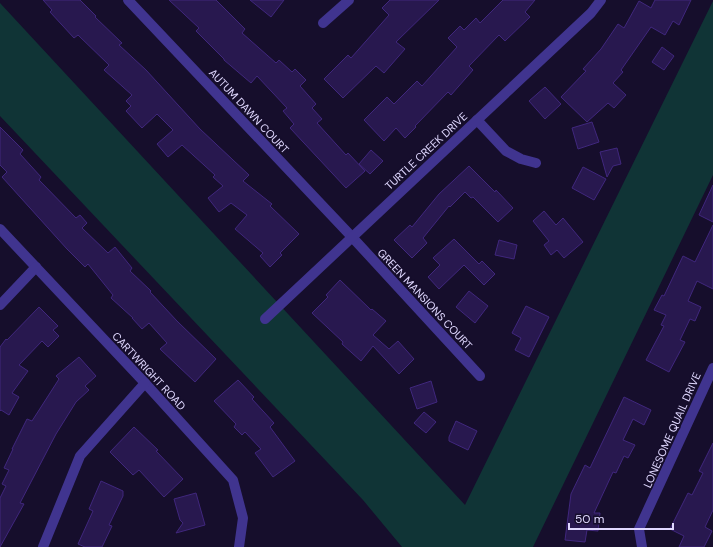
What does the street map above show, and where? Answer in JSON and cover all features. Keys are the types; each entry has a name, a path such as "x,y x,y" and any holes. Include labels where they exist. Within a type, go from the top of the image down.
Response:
{"street":[{"name":"AUTUM DAWN COURT","path":"128,0 352,238"},
{"path":"324,23 349,0"},
{"name":"TURTLE CREEK DRIVE","path":"265,319 591,13 601,0"},
{"path":"477,120 506,151 521,159 536,163"},
{"name":"CARTWRIGHT ROAD","path":"0,229 233,480 244,518 239,547"},
{"name":"GREEN MANSIONS COURT","path":"352,238 480,376"},
{"path":"0,305 36,268"},
{"name":"LONESOME QUAIL DRIVE","path":"642,547 639,530 713,368"},
{"path":"43,547 80,456 145,384"}],"green space":[{"path":"713,1 713,175 533,547 402,547 363,500 0,116 0,3 465,505"}],"building":[{"path":"43,0 80,0 122,43 119,45 146,70 200,129 249,175 243,181 272,204 270,206 299,234 280,253 282,255 270,267 260,256 263,253 235,229 247,215 231,203 219,212 208,198 223,186 213,177 215,175 182,145 168,157 157,144 173,130 157,114 142,128 126,111 131,106 126,101 132,95 104,70 109,65 78,35 74,38 50,12 52,10"},
{"path":"169,0 216,0 245,29 242,33 276,63 279,60 292,72 295,69 306,80 300,86 316,104 312,108 322,119 317,123 346,155 348,153 365,171 346,188 290,128 294,124 283,111 287,108 257,76 251,83 224,60 196,31 199,28"},
{"path":"250,0 284,0 271,17"},
{"path":"390,0 439,0 396,42 405,49 384,73 376,66 343,98 324,79 348,55 351,58 389,15 382,8"},
{"path":"503,0 535,0 525,12 530,17 505,41 499,35 469,66 473,70 451,95 448,92 405,138 396,128 384,141 364,120 387,97 394,104 417,81 422,86 457,47 448,38 460,26 464,30 476,18 480,23"},
{"path":"655,0 691,0 679,25 673,21 665,35 651,27 621,70 623,72 613,83 626,95 614,108 608,103 587,122 561,97 586,71 583,69 601,49 618,24 624,28 639,1 651,8"},
{"path":"662,47 674,56 664,70 652,62"},
{"path":"545,87 561,104 545,119 529,101"},
{"path":"592,122 599,142 578,149 572,128"},
{"path":"0,127 23,150 20,154 41,177 39,180 76,218 80,215 87,223 82,228 108,253 115,247 132,268 130,271 151,291 150,292 177,321 216,359 195,382 160,349 167,343 149,323 142,329 133,318 111,298 113,295 88,264 85,267 67,249 2,177 7,172 0,165"},
{"path":"617,148 621,164 613,166 607,177 600,152"},
{"path":"371,150 383,161 370,174 359,164"},
{"path":"469,166 495,192 496,190 513,208 498,222 473,197 471,198 465,192 450,207 449,206 423,238 427,243 412,258 394,240 410,225 412,227 439,194"},
{"path":"583,167 606,179 594,200 572,188"},
{"path":"713,185 713,222 699,215"},
{"path":"544,211 556,225 563,218 583,242 564,258 557,250 551,255 544,245 549,241 533,221"},
{"path":"713,225 713,289 697,281 688,301 701,307 695,321 690,319 680,340 685,342 669,372 646,360 664,326 661,325 666,315 654,310 662,295 664,296 683,256 695,262"},
{"path":"454,239 479,264 482,261 495,274 484,285 464,265 439,289 428,277 440,265 433,258"},
{"path":"499,240 517,245 514,259 495,255"},
{"path":"340,280 371,310 372,309 386,321 373,335 389,349 398,341 414,359 399,374 373,346 361,361 312,313 328,297 326,295"},
{"path":"469,291 488,306 475,323 456,307"},
{"path":"526,306 549,317 529,357 515,350 521,338 512,333"},
{"path":"39,307 58,326 53,330 59,336 48,347 42,341 19,365 28,371 12,393 19,397 9,415 1,410 0,411 0,347 6,339 7,340"},
{"path":"79,357 96,376 85,386 89,390 76,402 56,434 20,503 24,504 0,547 0,498 6,486 2,484 9,470 4,468 27,419 32,421 59,379 56,376"},
{"path":"238,380 254,397 252,399 274,423 270,427 295,461 273,477 255,453 261,449 245,432 242,435 234,427 236,424 214,401"},
{"path":"431,381 437,402 417,409 410,388"},
{"path":"624,397 651,410 644,425 633,419 623,440 635,445 628,458 624,456 616,473 613,472 594,513 600,513 598,531 587,530 585,542 565,540 571,494 585,465 590,468"},
{"path":"424,412 436,422 426,433 414,423"},
{"path":"456,421 477,431 468,450 449,441 449,437"},
{"path":"134,427 158,450 156,451 183,479 164,497 139,470 133,475 110,452"},
{"path":"713,443 713,510 705,527 712,531 704,547 679,547 684,536 670,529 688,493 692,495 703,473 699,471"},
{"path":"101,481 123,491 123,496 109,525 112,526 102,547 85,547 78,544 93,511 89,509"},
{"path":"196,493 205,525 176,533 183,523 180,520 174,499"}]}
